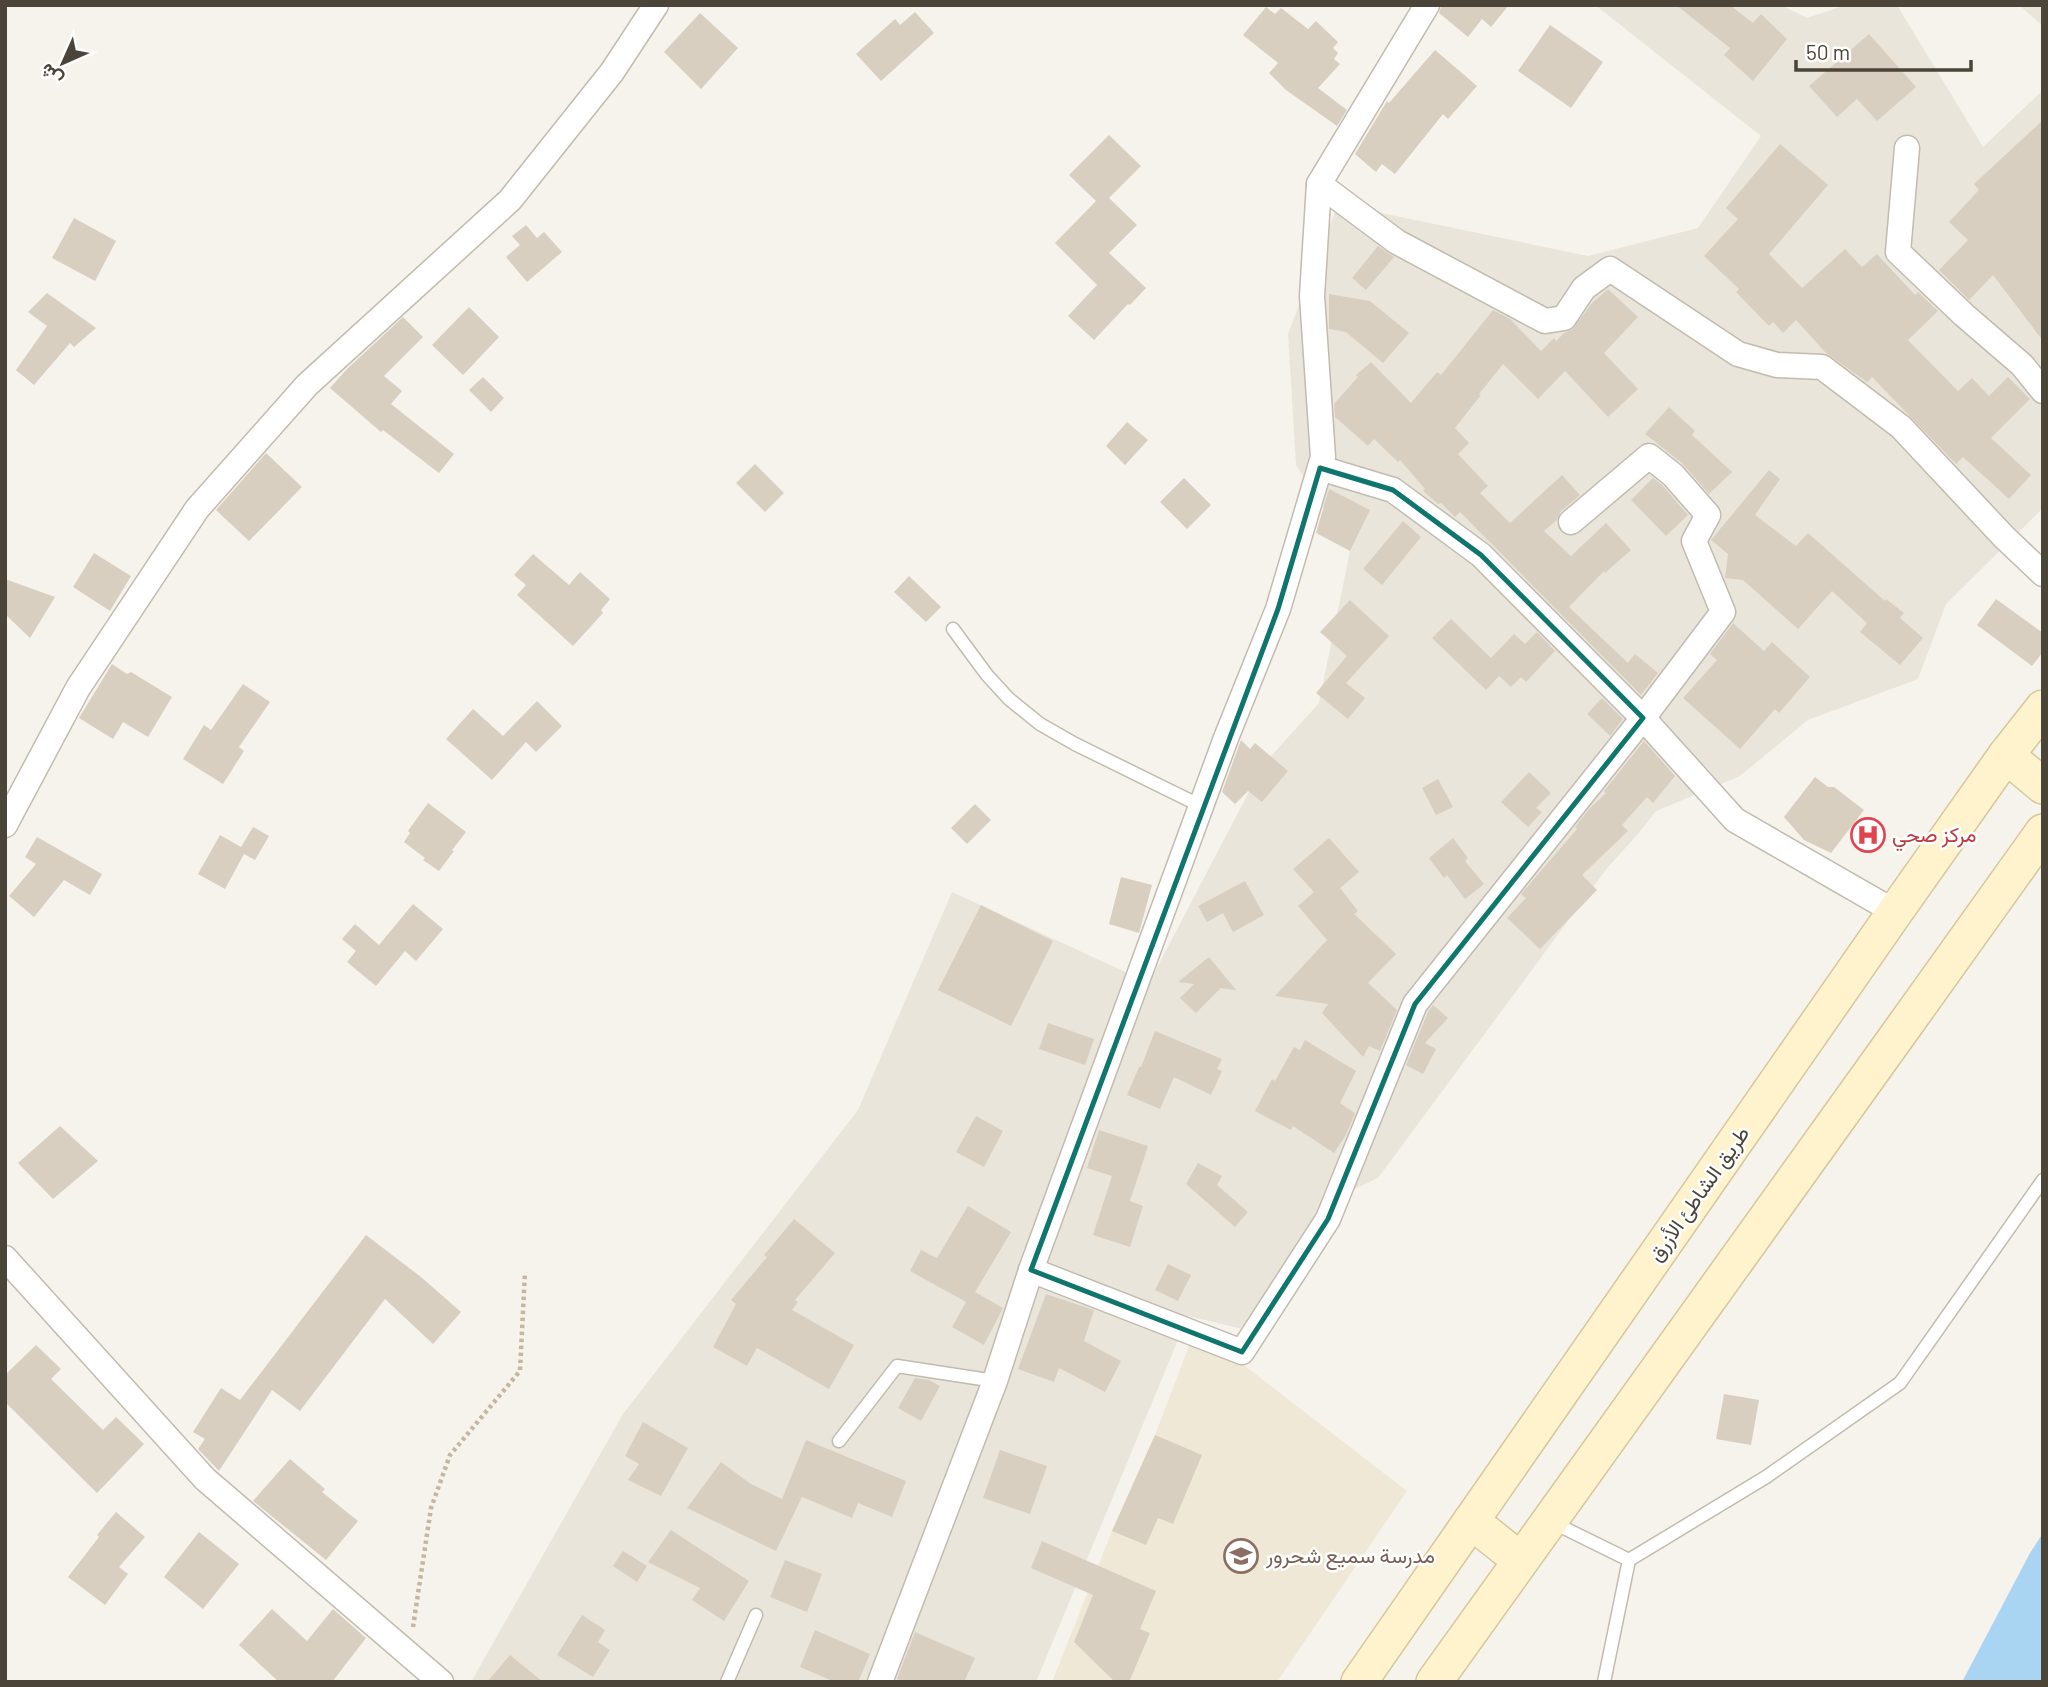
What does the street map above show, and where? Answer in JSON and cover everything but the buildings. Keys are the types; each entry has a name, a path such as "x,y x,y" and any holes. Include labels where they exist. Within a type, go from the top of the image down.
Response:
{"main road":[{"name":"طريق الشاطئ الأزرق","path":"1359,1682 1895,912 2006,755 2043,708"},
{"path":"2006,755 2043,786"},
{"path":"1434,1682 2043,832"},
{"path":"1471,1521 1520,1560"}],"street":[{"path":"5,825 78,688 197,509 307,385 510,200 612,72 656,5"},
{"path":"880,1682 995,1381 1031,1270 1201,806 1278,609 1320,468 1323,457 1312,296 1319,184 1427,5"},
{"path":"1907,148 1898,252 1964,315 2022,365 2043,391"},
{"path":"1319,184 1397,242 1545,321 1564,318 1584,288 1610,269 1738,354 1776,365 1822,367 1901,427 2004,537 2043,574"},
{"path":"1031,1270 1242,1352 1328,1219 1415,1004 1643,718 1723,612 1694,541 1708,515 1672,475 1649,456 1572,522"},
{"path":"1320,468 1393,490 1481,555 1643,718 1735,820 1895,912"},
{"path":"5,1258 205,1479 437,1681"}],"lane":[{"path":"953,629 986,675 1009,699 1040,724 1201,806"},
{"path":"1604,1682 1629,1560 1766,1477 1900,1382 2043,1180"},
{"path":"839,1441 897,1366 995,1381"},
{"path":"1549,1520 1629,1560"},
{"path":"727,1682 756,1615"}],"path":[{"path":"410,1656 416,1598 431,1507 450,1455 520,1371 525,1272"}],"highlighted area":[{"path":"1320,468 1393,490 1481,555 1643,718 1415,1004 1328,1219 1242,1352 1031,1270 1278,609"}],"shaded area":[{"path":"1595,5 1781,5 1807,18 1846,5 1897,5 1983,147 2043,90 2043,508 1946,604 1918,679 1808,720 1740,776 1656,811 1608,867 1378,1178 1321,1205 1251,1331 1188,1316 1036,1682 471,1682 623,1414 858,1110 952,892 1149,983 1263,765 1319,703 1350,551 1296,465 1288,334 1338,204 1588,256 1698,228 1761,136"},
{"path":"2019,5 2043,5 2043,26"},
{"path":"1196,1328 1407,1491 1277,1682 1052,1682 1112,1531 1155,1435"}],"water":[{"path":"2043,1533 2043,1682 1962,1682 2030,1553"}],"place":[{"name":"مركز صحي","path":"1868,835"},
{"name":"مدرسة سميع شحرور","path":"1241,1556"}]}
